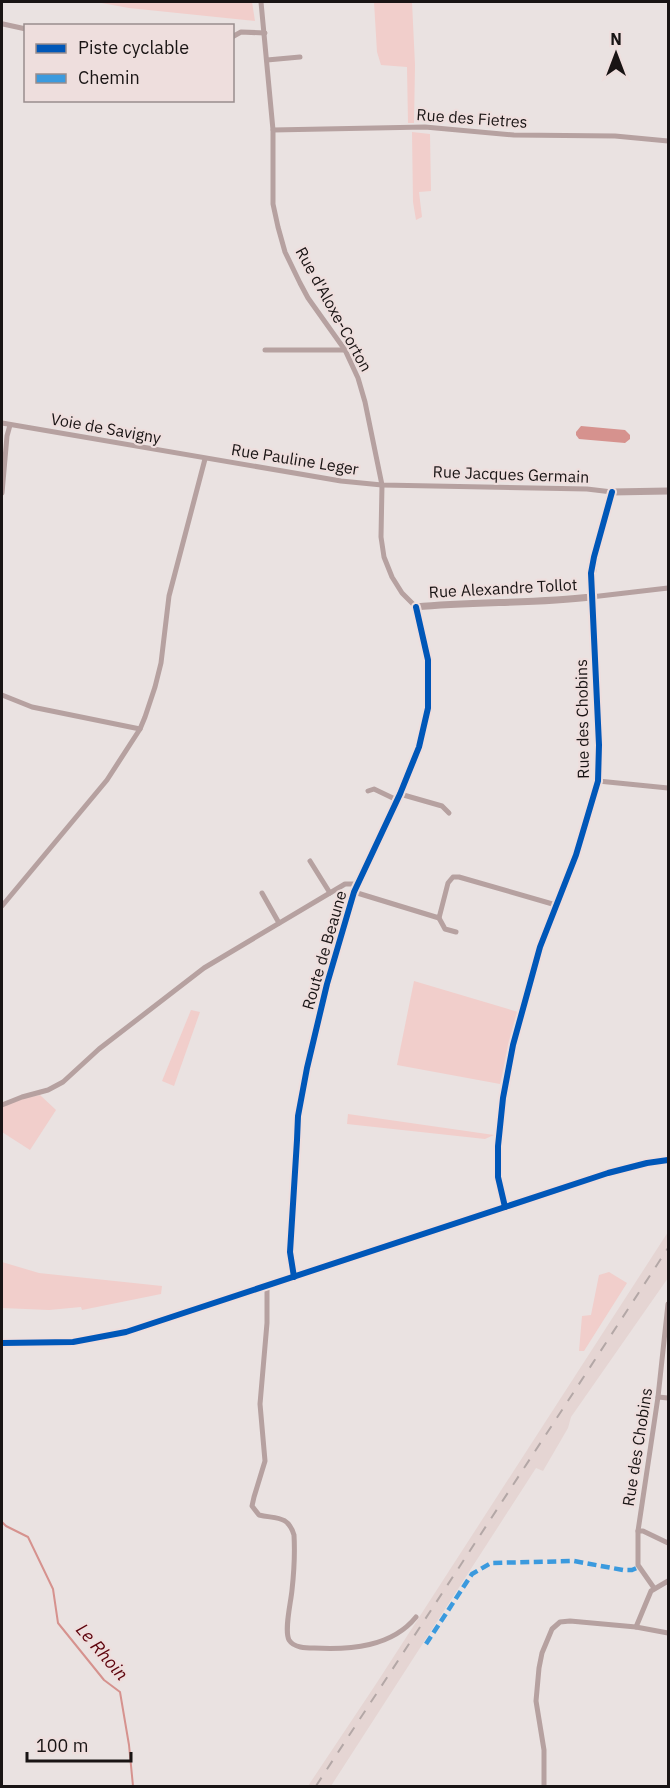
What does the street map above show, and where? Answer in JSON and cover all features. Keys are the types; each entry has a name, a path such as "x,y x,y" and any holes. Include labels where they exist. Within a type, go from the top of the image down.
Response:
{"street":[{"name":"Rue d'Aloxe-Corton","path":"261,2 273,130 273,204 285,252 308,298 345,350 358,378 382,485 381,537 384,557 402,593 416,607"},
{"path":"3,24 24,29"},
{"path":"234,36 241,33 265,33"},
{"path":"267,60 300,57"},
{"name":"Rue des Fietres","path":"273,130 425,127 514,135 615,136 669,141"},
{"path":"265,350 345,350"},
{"name":"Voie de Savigny","path":"2,423 205,459"},
{"path":"2,493 10,425"},
{"path":"2,906 94,797 123,757 146,717 161,663 169,596 205,459"},
{"name":"Rue Pauline Leger","path":"205,459 341,481 382,485"},
{"name":"Rue Jacques Germain","path":"382,485 579,488 612,492 669,491"},
{"path":"612,492 594,556 591,597 669,588"},
{"name":"Rue Alexandre Tollot","path":"416,607 591,597"},
{"name":"Rue des Chobins","path":"505,1207 497,1169 498,1138 507,1071 540,947 576,855 598,781 599,745 591,597"},
{"name":"Route de Beaune","path":"294,1277 290,1252 298,1116 307,1068 354,892 398,797 418,747 428,708 428,660 416,607"},
{"path":"2,695 32,707 140,729"},
{"path":"598,781 669,788"},
{"path":"368,791 374,789 442,807 449,813"},
{"path":"310,861 330,893"},
{"path":"439,918 448,883 453,877 464,878 556,905"},
{"path":"2,1105 48,1090 63,1082 99,1049 204,968 345,884 357,884"},
{"path":"354,892 439,918 445,928 456,932"},
{"path":"262,893 279,923"},
{"path":"2,1343 73,1342 112,1335 608,1173 669,1160"},
{"path":"267,1286 267,1323 260,1404 265,1461 252,1506 259,1515 285,1520 292,1528 294,1535 292,1589 287,1626 290,1640 293,1644 304,1648 365,1646 395,1635 416,1617"},
{"name":"Rue des Chobins","path":"654,1588 638,1565 638,1531 668,1328 669,1304"},
{"path":"658,1396 669,1398"},
{"path":"638,1531 643,1531 669,1543"},
{"path":"636,1626 648,1596 654,1588 669,1581"},
{"path":"544,1786 544,1750 537,1710 537,1687 542,1653 552,1629 564,1621 636,1626 669,1633"}],"shaded area":[{"path":"96,2 252,2 255,21 129,8"},
{"path":"374,2 412,2 415,65 414,123 408,123 407,67 381,65 377,52"},
{"path":"412,132 430,134 431,191 419,192 422,217 416,220 413,202"},
{"path":"581,426 625,430 630,435 630,439 625,443 579,439 576,432"},
{"path":"414,981 518,1012 500,1084 397,1065"},
{"path":"191,1010 200,1012 174,1086 162,1081"},
{"path":"40,1095 56,1110 30,1150 2,1132 2,1107 24,1098"},
{"path":"348,1114 494,1135 485,1139 347,1124"},
{"path":"668,1232 668,1278 571,1417 568,1428 543,1471 536,1468 331,1786 308,1786 376,1684"},
{"path":"2,1262 39,1273 162,1286 161,1294 82,1310 81,1307 49,1310 2,1308"},
{"path":"609,1272 627,1283 584,1351 579,1351 582,1316 591,1315 599,1275"}],"waterway":[{"name":"Le Rhoin","path":"2,1522 28,1537 53,1589 58,1623 104,1680 120,1692 133,1786"}],"railway":[{"path":"316,1786 668,1248"}],"marked path":[{"path":"426,1644 472,1574 491,1563 574,1561 623,1570 639,1567"}],"cycle path":[{"path":"505,1207 498,1177 498,1146 503,1098 513,1045 540,947 576,855 598,781 599,745 591,573 612,492"},
{"path":"294,1277 290,1252 298,1116 307,1068 327,984 354,892 400,794 419,747 428,708 428,660 416,607"},
{"path":"2,1343 73,1342 126,1332 608,1173 668,1160"}]}
